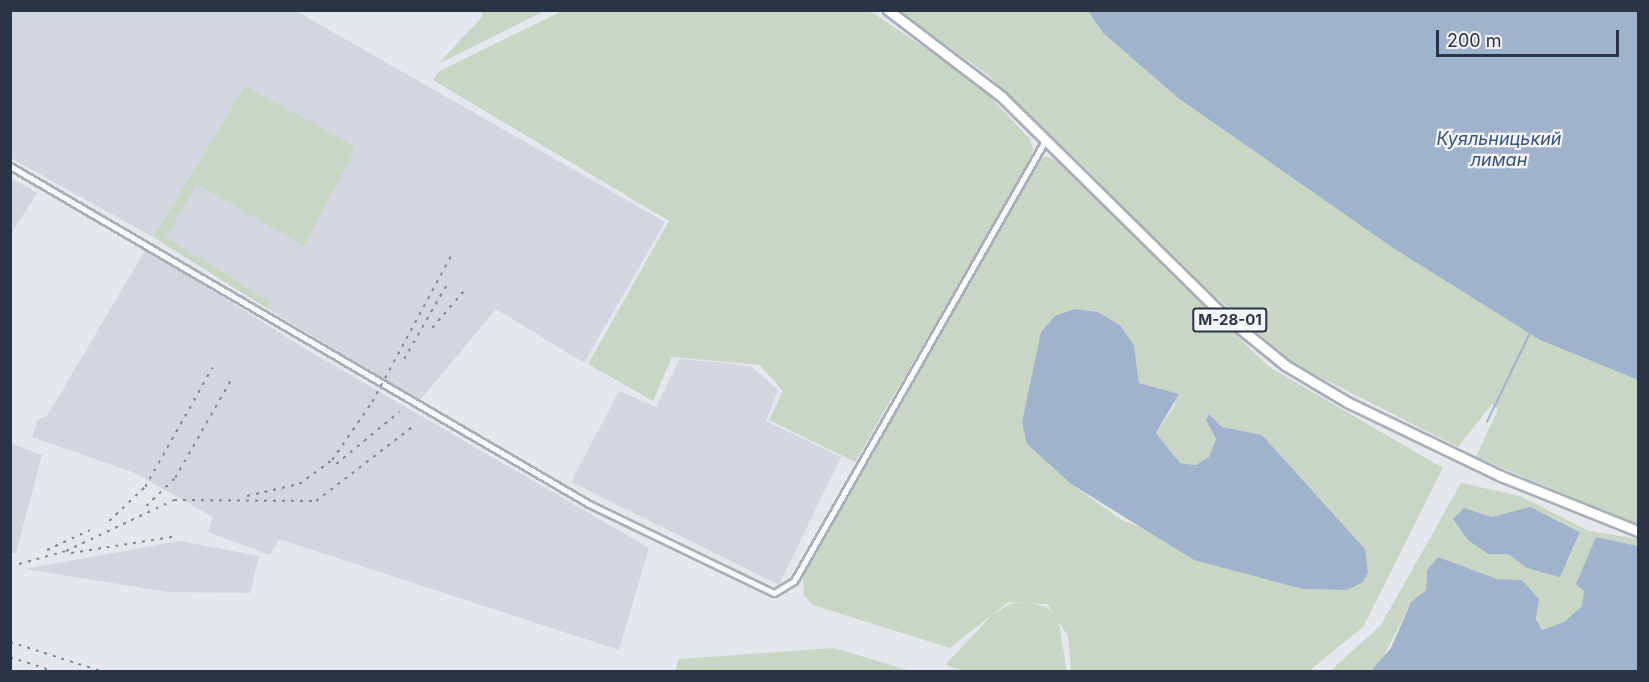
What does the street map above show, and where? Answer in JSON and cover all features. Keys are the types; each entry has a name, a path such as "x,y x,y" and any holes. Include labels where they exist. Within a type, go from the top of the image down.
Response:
{"highway":[{"name":"М-28-01","path":"888,10 960,61 1046,139 1220,312 1311,382 1552,500 1638,531"}],"street":[{"path":"10,166 599,509 774,593 794,581 1046,139"}],"shaded area":[{"path":"11,11 296,11 665,222 584,363 496,309 420,400 268,309 271,302 166,237 245,86 153,237 11,158"},
{"path":"11,178 37,193 11,234"},
{"path":"146,249 304,348 649,548 619,650 279,539 270,555 208,532 213,517 135,473 32,437 38,419 47,416"},
{"path":"680,359 751,366 778,390 766,421 841,457 779,585 571,482 619,391 656,407"},
{"path":"10,443 42,455 16,553 11,554"},
{"path":"179,541 259,556 250,593 168,592 25,569"}],"green space":[{"path":"481,11 545,11 438,64 483,16"},
{"path":"562,11 870,11 976,82 1030,139 1033,151 1024,171 855,462 769,420 783,391 760,365 672,357 653,401 588,364 669,221 433,80 438,72"},
{"path":"899,11 1088,11 1103,33 1178,98 1393,248 1540,340 1638,380 1638,525 1476,457 1498,409 1492,404 1458,447 1296,365 1198,282 988,75"},
{"path":"245,86 356,147 304,246 197,184 166,237 271,302 268,309 153,237"},
{"path":"1045,156 1058,161 1268,366 1443,468 1363,627 1309,671 1071,671 1068,636 1047,604 1008,602 950,648 813,605 804,595 803,575 1035,166","holes":["1075,309 1098,312 1120,325 1134,345 1139,383 1175,393 1175,405 1156,433 1180,463 1196,465 1209,457 1216,439 1206,420 1209,414 1222,427 1262,435 1365,549 1362,583 1347,590 1303,589 1122,520 1071,484 1027,444 1022,422 1027,403"]},
{"path":"1461,483 1520,496 1589,531 1638,539 1638,546 1596,537 1582,606 1564,622 1542,630 1522,580 1497,579 1438,557 1427,570 1426,590 1411,602 1380,664 1371,671 1329,672 1381,625","holes":["1464,508 1492,517 1522,513 1557,520 1580,532 1567,563 1527,568 1508,554 1488,554"]},
{"path":"1026,602 1046,607 1058,618 1067,671 966,671 945,665 991,616 1009,604"},
{"path":"834,648 911,671 675,671 679,659"}],"water":[{"name":"Куяльницький лиман","path":"1088,11 1638,11 1638,380 1540,340 1393,248 1178,98 1103,33"},
{"path":"1075,309 1098,312 1120,325 1134,345 1139,383 1179,394 1156,433 1180,463 1196,465 1209,457 1216,439 1206,420 1209,414 1222,427 1262,435 1365,549 1368,573 1362,583 1347,590 1303,589 1194,560 1071,484 1027,444 1022,422 1041,332 1055,316"},
{"path":"1530,507 1580,532 1560,577 1527,568 1508,554 1488,554 1468,540 1453,519 1464,508 1492,517"},
{"path":"1596,537 1638,546 1638,671 1371,671 1391,648 1411,602 1426,590 1427,570 1438,557 1497,579 1522,580 1539,599 1536,618 1542,630 1564,622 1582,606 1584,591 1576,584"}],"waterway":[{"path":"1487,422 1530,333"}],"railway":[{"path":"247,496 299,484 332,460 372,402 453,252"},
{"path":"404,359 447,284"},
{"path":"432,328 463,292"},
{"path":"109,521 145,487 212,368"},
{"path":"146,506 175,478 231,380"},
{"path":"336,464 399,412"},
{"path":"19,564 66,551 174,500 316,501 412,427"},
{"path":"47,550 90,530"},
{"path":"71,553 178,536"},
{"path":"10,642 104,672"},
{"path":"10,657 56,672"}]}
